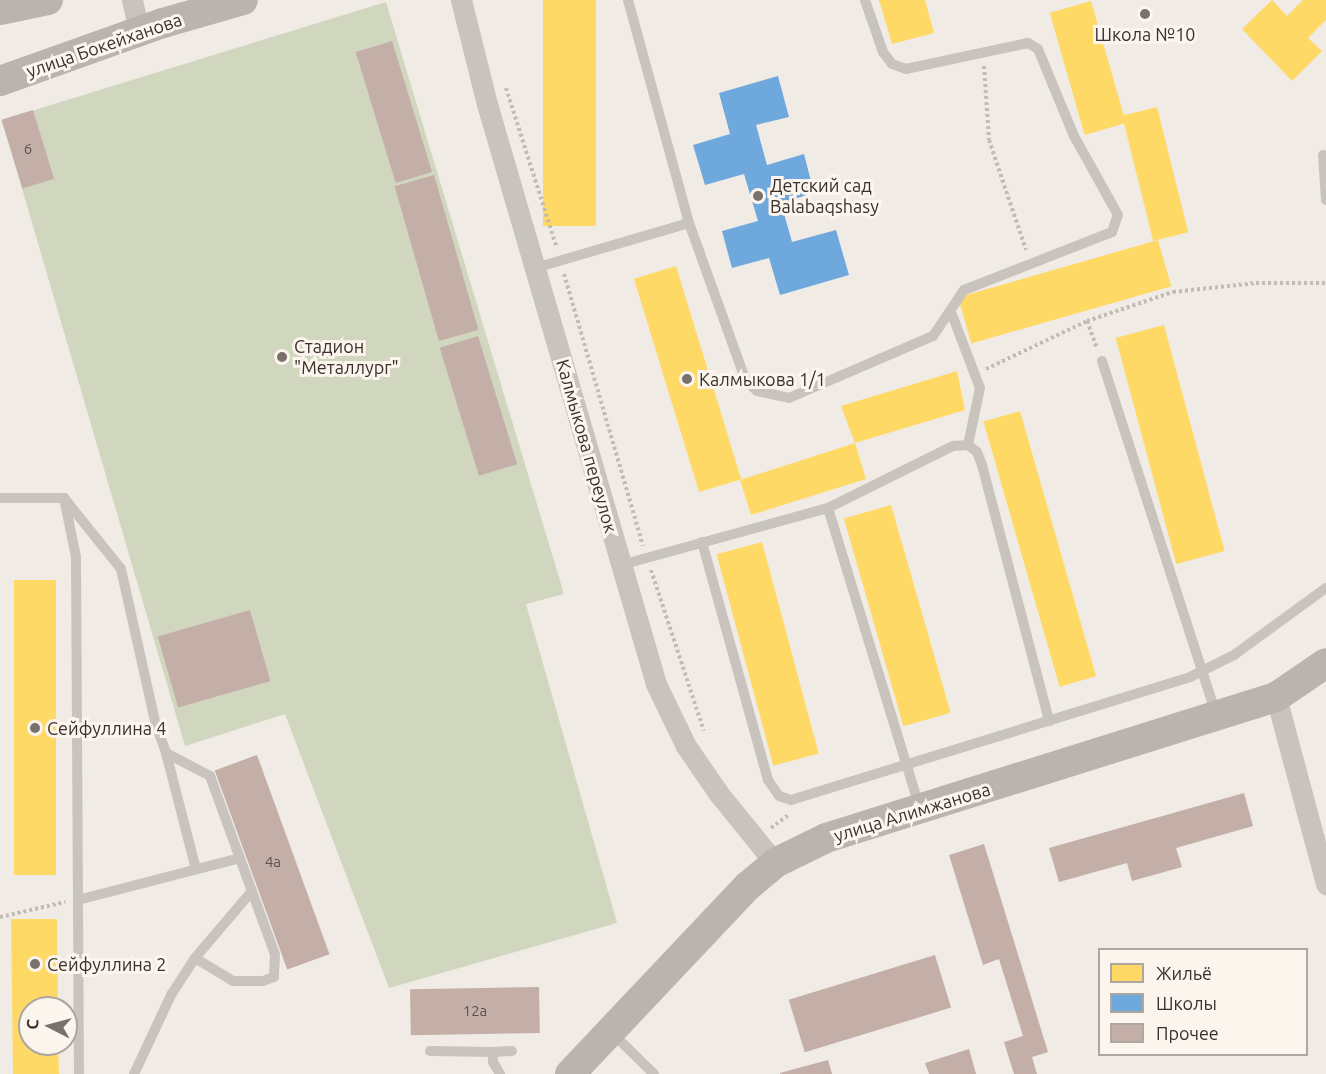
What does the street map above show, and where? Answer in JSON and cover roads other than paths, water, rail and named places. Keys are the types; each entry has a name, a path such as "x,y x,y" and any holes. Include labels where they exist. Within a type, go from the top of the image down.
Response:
{"street":[{"path":"0,10 48,0"},
{"path":"132,0 139,32"},
{"name":"улица Бокейханова","path":"0,81 139,32 243,0"},
{"name":"Калмыкова переулок","path":"461,0 535,268 656,684 686,746 719,794 775,863"},
{"name":"улица Алимжанова","path":"570,1074 748,886 775,863 826,838 920,811 1276,697 1326,663"},
{"path":"1276,697 1326,884"}],"lane":[{"path":"628,0 689,223 746,381 770,396 789,398 933,336 964,290 1030,262 1103,239 1113,232 1118,215 1074,136 1038,49 1028,43 906,69 898,67 883,52 865,0"},
{"path":"1323,155 1326,200"},
{"path":"535,268 689,223"},
{"path":"951,312 977,373 979,398 968,446"},
{"path":"1102,361 1204,671 1216,715"},
{"path":"621,565 828,508 953,446 968,446 977,453 982,465 1049,721"},
{"path":"0,498 64,498"},
{"path":"64,498 121,569 156,725 166,753 196,869"},
{"path":"64,498 76,557 79,1074"},
{"path":"828,508 920,811"},
{"path":"702,542 772,789 784,799 802,799 1204,671 1234,656 1326,588"},
{"path":"166,753 210,776 275,955 274,976 263,981 232,981 195,958"},
{"path":"78,900 240,858"},
{"path":"134,1074 171,995 195,958 252,891"},
{"path":"610,1031 654,1074"},
{"path":"430,1051 512,1051"},
{"path":"493,1052 493,1062 500,1074"}],"place":[{"name":"Школа №10","path":"1145,14"},
{"name":"Детский сад Balabaqshasy","path":"758,196"},
{"name":"Стадион \"Металлург\"","path":"282,357"},
{"name":"Калмыкова 1/1","path":"687,379"},
{"name":"Сейфуллина 4","path":"35,728"},
{"name":"Сейфуллина 2","path":"35,964"}]}
